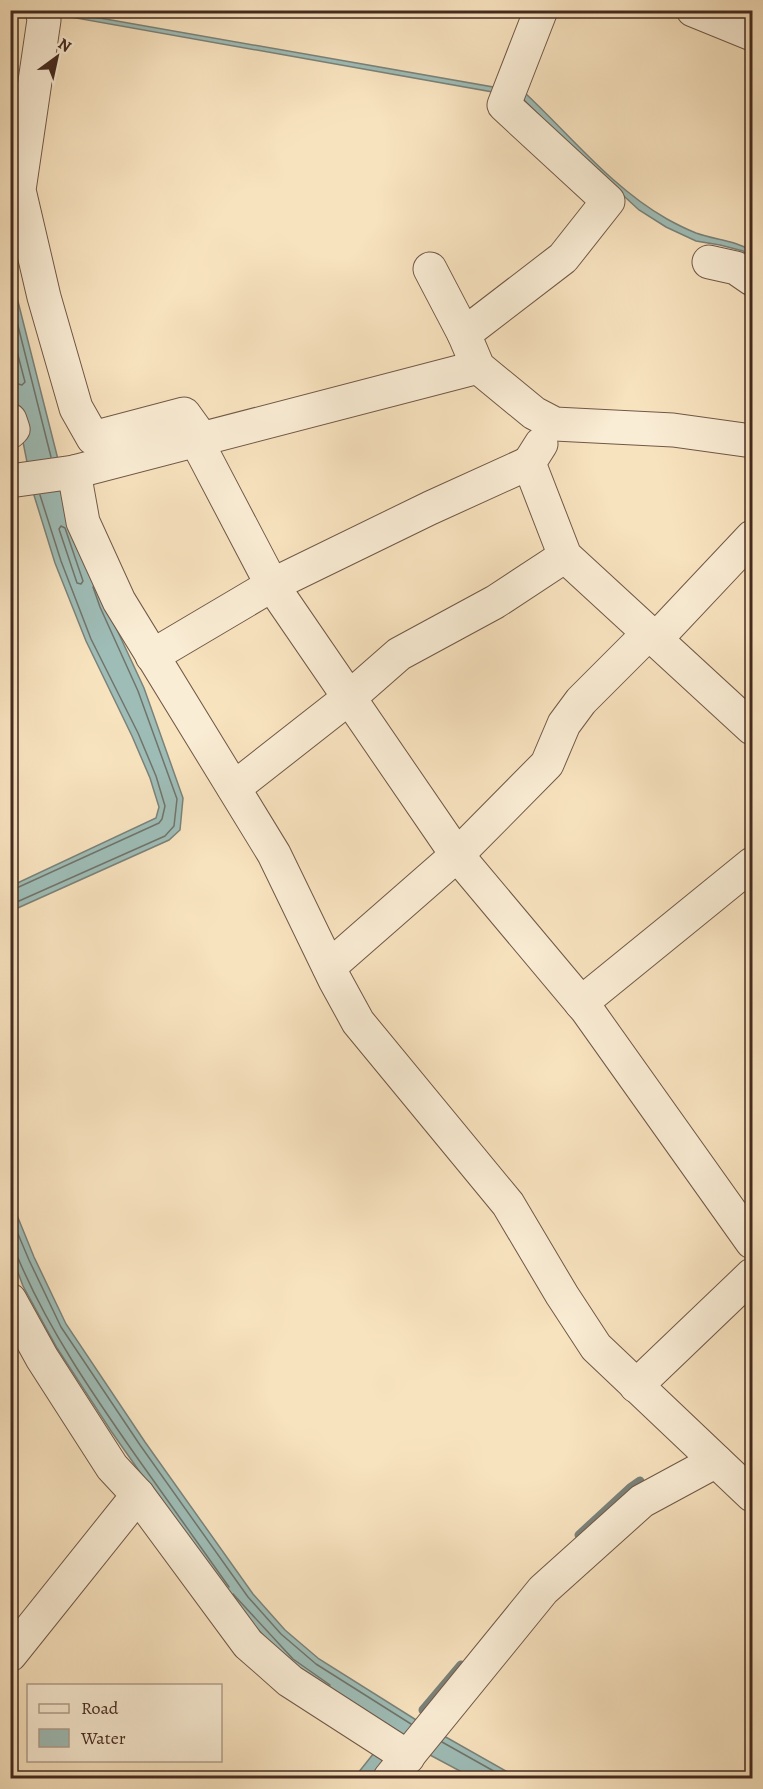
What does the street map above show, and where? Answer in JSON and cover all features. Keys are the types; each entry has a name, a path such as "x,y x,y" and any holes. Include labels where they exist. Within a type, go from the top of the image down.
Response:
{"street":[{"path":"42,10 44,20 19,190 44,297 76,408 93,438 184,414 272,585 457,855 581,1003 753,1242"},
{"path":"464,334 563,258 608,201 504,105 541,10"},
{"path":"693,10 753,34"},
{"path":"710,262 736,268 753,279"},
{"path":"430,269 464,334 478,367 534,413 555,424 673,430 753,441"},
{"path":"10,481 74,472 478,367"},
{"path":"10,420 13,429 10,432"},
{"path":"152,656 272,585 430,508 530,463 546,434 555,424"},
{"path":"530,463 565,556 753,728"},
{"path":"74,472 83,522 119,601 274,854 358,1022 508,1204 596,1347 753,1494"},
{"path":"329,968 457,855 547,764 564,724 581,701 604,676 652,637 753,537"},
{"path":"234,788 350,697 399,654 495,602 565,556"},
{"path":"581,1003 753,864"},
{"path":"636,1386 753,1275"},
{"path":"10,1300 42,1358 112,1467 138,1495 248,1644 290,1681 403,1762 543,1590 642,1501 716,1461"},
{"path":"10,1655 138,1495"}],"water":[{"path":"60,11 493,87 493,92 59,15"},
{"path":"524,92 610,177 647,206 692,231 745,247 752,251 752,257 743,251 696,241 666,227 639,210 521,97"},
{"path":"10,270 66,491 105,604 144,688 183,798 180,830 169,840 11,911 11,886 156,818 159,807 150,778 132,736 86,641 55,563 33,492 11,382"},
{"path":"10,1198 34,1257 66,1324 145,1442 253,1594 285,1630 319,1659 421,1723 518,1778 473,1778 400,1739 370,1778 354,1778 390,1733 289,1663 227,1596 111,1431 57,1348 23,1286 11,1254"}],"waterway":[{"path":"579,1535 640,1481"},
{"path":"423,1710 461,1665"}]}
